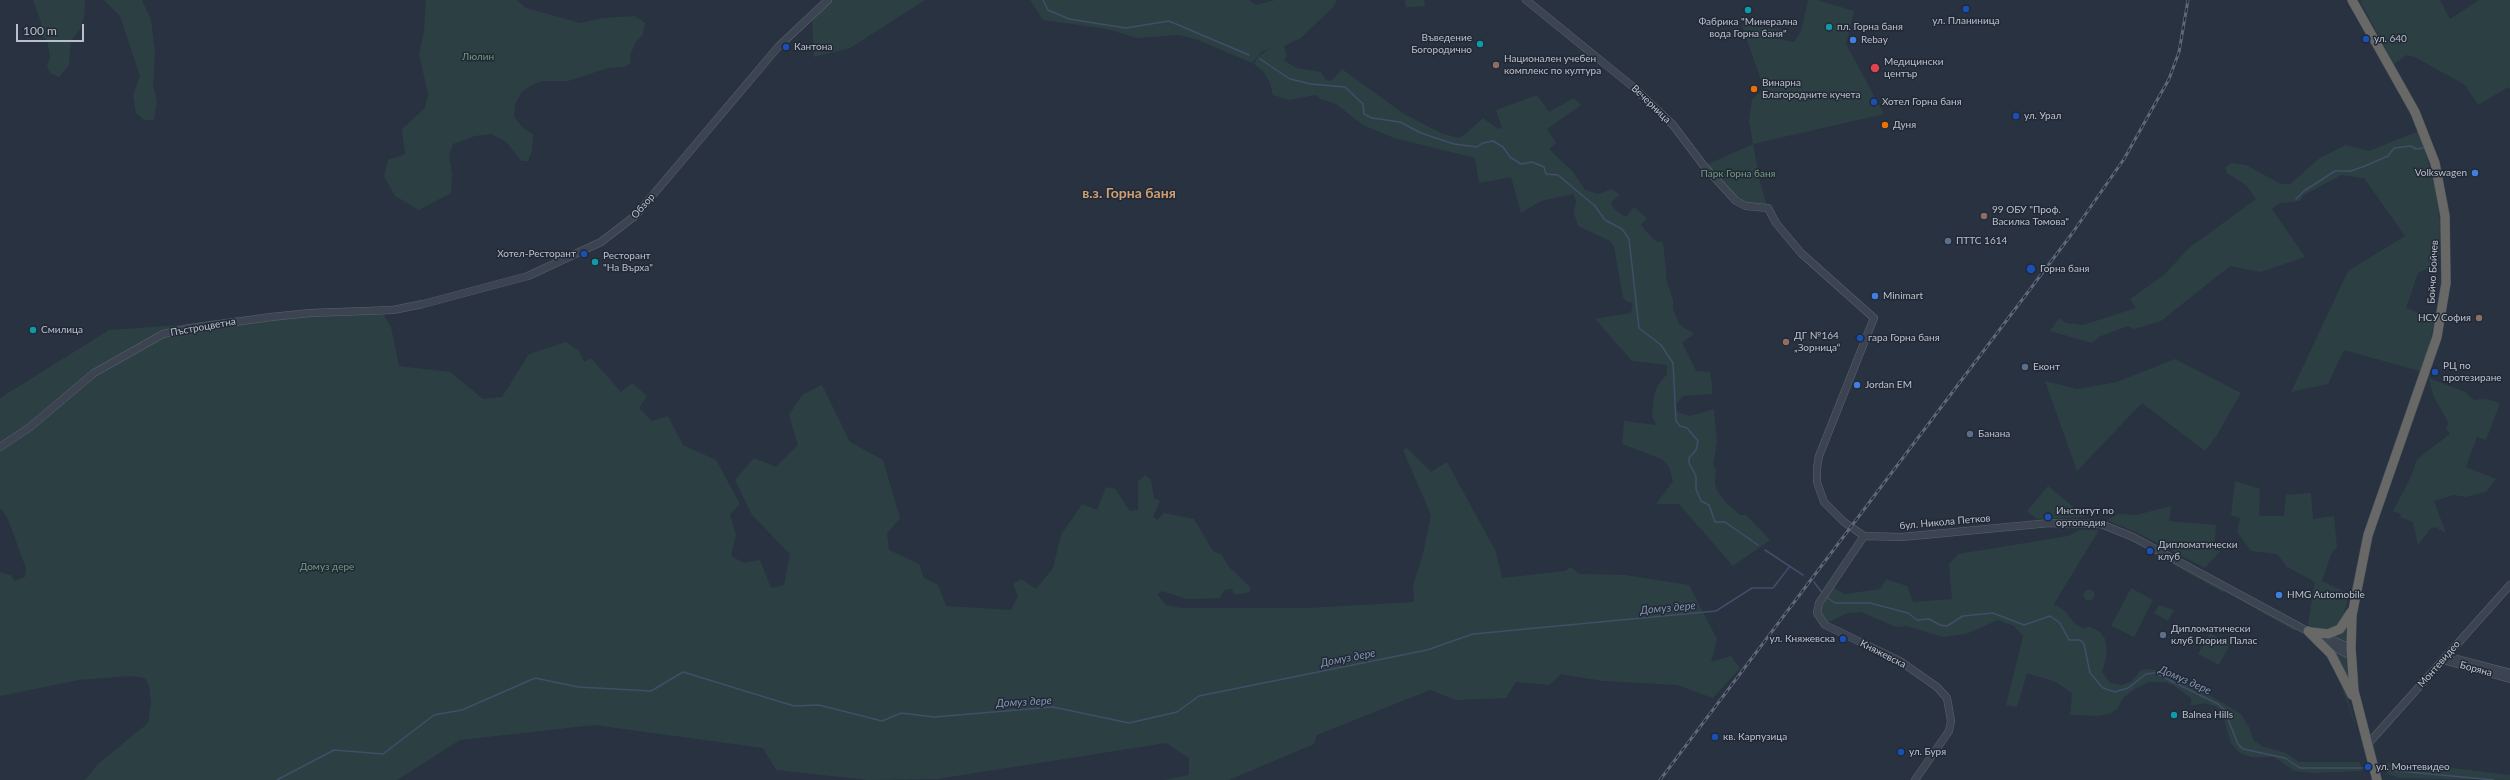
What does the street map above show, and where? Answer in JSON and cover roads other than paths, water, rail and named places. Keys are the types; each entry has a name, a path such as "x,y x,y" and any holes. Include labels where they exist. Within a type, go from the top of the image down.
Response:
{"highway":[{"name":"Бойчо Бойчев","path":"2351,652 2354,605 2368,535 2437,337 2443,304 2447,262 2445,216 2435,163 2415,112 2352,0"},
{"path":"2308,631 2328,634 2340,630 2354,605"},
{"path":"2308,631 2326,647 2336,662 2358,710 2376,777"},
{"path":"2351,652 2358,710"}],"street":[{"name":"Обзор","path":"393,310 472,292 528,276 601,242 614,234 636,215 778,47 828,0"},
{"name":"Вечерница","path":"1526,0 1632,86 1673,126 1704,166 1736,201 1746,206 1768,208 1776,223 1801,253 1874,318 1820,456 1817,468 1817,482 1828,508 1864,536"},
{"name":"Пъстроцветна","path":"0,447 30,427 94,373 163,334 190,328 271,317 310,313 393,310"},
{"name":"бул. Никола Петков","path":"1864,536 1917,537 2050,523 2101,524 2137,539 2308,631 2351,652"},
{"name":"Княжевска","path":"1864,536 1819,603 1817,613 1820,622 1900,661 1937,687 1947,698 1951,722 1949,732 1915,780"},
{"name":"Монтевидео","path":"2368,745 2510,585"},
{"name":"Боряна","path":"2444,658 2510,673"},
{"name":"Боряна","path":"2444,658 2510,679"}],"waterway":[{"path":"1043,0 1048,10 1069,19 1126,28 1169,21 1249,55"},
{"path":"1260,59 1290,79 1311,84 1345,87 1363,104 1364,114 1372,118 1400,122 1421,133 1454,144 1477,147 1483,143 1493,141 1503,147 1510,157 1521,164 1532,162 1544,167 1546,174 1558,175 1595,206 1605,220 1622,229 1629,239 1639,328 1661,345 1673,363 1676,421 1680,426 1687,428 1698,441 1696,450 1689,458 1689,463 1696,476 1696,489 1701,501 1709,505 1715,522 1725,522 1758,545"},
{"path":"2296,199 2304,191 2335,171 2351,171 2365,166 2388,156 2394,148 2411,146 2416,149 2423,148"},
{"path":"1765,550 1803,575"},
{"name":"Домуз дере","path":"277,780 334,750 383,754 434,715 462,710 535,678 578,687 651,691 683,672 794,706 819,705 882,721 901,713 934,717 1053,707 1129,723 1177,712 1199,696 1427,650 1473,634 1716,611 1752,588 1773,588 1790,566"},
{"name":"Домуз дере","path":"1814,582 1823,594"},
{"name":"Домуз дере","path":"1826,597 1835,603 1870,603 1908,613 1917,620 1929,619 1940,625 1947,626 1963,616 1993,613 2024,625 2050,616 2060,623 2069,640 2080,640 2084,644 2090,673 2103,688 2115,692 2128,688 2146,674 2155,673 2218,704 2224,709 2238,744 2243,749 2285,758 2300,768 2371,768"},
{"name":"Домуз дере","path":"2377,769 2494,780"}],"railway":[{"path":"1660,780 2071,235 2124,159 2169,79 2179,52 2188,0"}],"place":[{"name":"ул. Планиница","path":"1966,9"},
{"name":"Фабрика \"Минерална вода Горна баня\"","path":"1748,10"},
{"name":"пл. Горна баня","path":"1829,27"},
{"name":"ул. 640","path":"2366,39"},
{"name":"Rebay","path":"1853,40"},
{"name":"Въведение Богородично","path":"1480,44"},
{"name":"Кантона","path":"786,47"},
{"name":"Национален учебен комплекс по култура","path":"1496,65"},
{"name":"Медицински център","path":"1875,68"},
{"name":"Винарна Благородните кучета","path":"1754,89"},
{"name":"Хотел Горна баня","path":"1874,102"},
{"name":"ул. Урал","path":"2016,116"},
{"name":"Дуня","path":"1885,125"},
{"name":"Volkswagen","path":"2475,173"},
{"name":"99 ОБУ \"Проф. Василка Томова\"","path":"1984,216"},
{"name":"ПТТС 1614","path":"1948,241"},
{"name":"Хотел-Ресторант","path":"584,254"},
{"name":"Ресторант \"На Върха\"","path":"595,262"},
{"name":"Горна баня","path":"2031,269"},
{"name":"Minimart","path":"1875,296"},
{"name":"НСУ София","path":"2479,318"},
{"name":"Смилица","path":"33,330"},
{"name":"гара Горна баня","path":"1860,338"},
{"name":"ДГ №164 „Зорница“","path":"1786,342"},
{"name":"Еконт","path":"2025,367"},
{"name":"РЦ по протезиране","path":"2435,372"},
{"name":"Jordan EM","path":"1857,385"},
{"name":"Банана","path":"1970,434"},
{"name":"Институт по ортопедия","path":"2048,517"},
{"name":"Дипломатически клуб","path":"2150,551"},
{"name":"HMG Automobile","path":"2279,595"},
{"name":"Дипломатически клуб Глория Палас","path":"2163,635"},
{"name":"ул. Княжевска","path":"1843,639"},
{"name":"Balnea Hills","path":"2174,715"},
{"name":"кв. Карпузица","path":"1715,737"},
{"name":"ул. Буря","path":"1901,752"},
{"name":"ул. Монтевидео","path":"2368,767"}],"district":[{"name":"в.з. Горна баня","path":"1129,193"}],"park label":[{"name":"Люлин","path":"478,57"},
{"name":"Парк Горна баня","path":"1738,174"}]}
